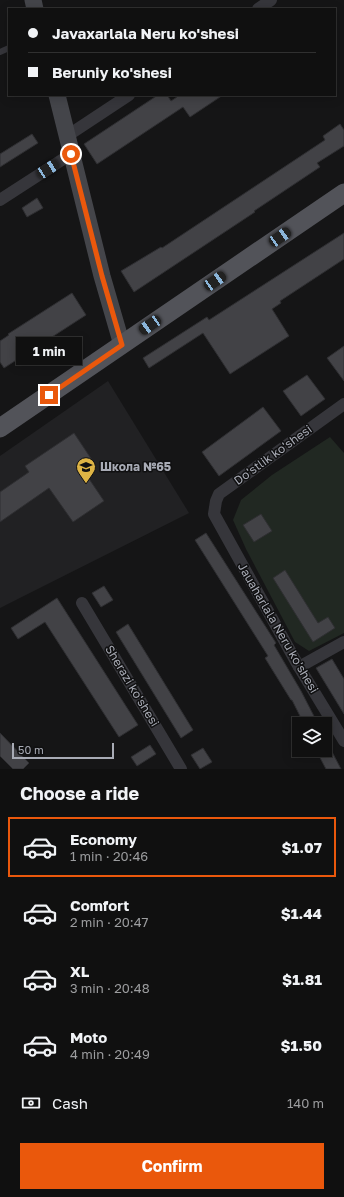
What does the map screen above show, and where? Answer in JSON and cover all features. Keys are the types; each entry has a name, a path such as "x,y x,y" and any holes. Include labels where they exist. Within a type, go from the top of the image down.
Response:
{"main road":[{"path":"0,428 344,193"}],"street":[{"path":"259,8 271,0"},
{"path":"57,96 102,276 122,345"},
{"path":"67,136 127,96"},
{"path":"0,200 71,154"},
{"name":"Do'stlik ko'shesi","path":"214,514 219,494 344,404"},
{"name":"Jauaharlala Neru ko'shesi","path":"214,514 299,666 344,741"},
{"name":"Sherazi ko'shesi","path":"82,603 181,769"},
{"path":"299,666 344,642"}],"shaded area":[{"name":"Школа №65","path":"108,381 189,513 0,608 0,456"},
{"path":"330,437 344,453 344,633 309,651 295,642 246,549 233,520 241,500 272,475"}],"building":[{"path":"156,96 168,96 171,101 176,96 222,96 190,117 183,107 97,164 84,144"},
{"path":"340,124 344,130 344,146 317,163 320,167 134,292 121,271 161,247 162,248 325,140 323,136"},
{"path":"32,134 38,143 0,167 0,154"},
{"path":"37,198 43,208 27,217 22,208"},
{"path":"344,233 344,259 280,301 281,303 272,309 289,336 230,374 203,333 149,368 143,358 207,317 209,320"},
{"path":"72,293 86,315 4,368 0,362 0,341 9,335 8,334"},
{"path":"344,346 344,381 327,358"},
{"path":"307,375 325,399 301,416 283,391"},
{"path":"263,407 281,431 219,476 202,452"},
{"path":"74,433 92,460 81,467 104,501 73,522 49,488 0,522 0,492 29,472 25,466"},
{"path":"261,514 272,531 254,542 243,525"},
{"path":"206,533 276,643 274,645 314,717 300,717 292,700 265,658 268,656 195,540"},
{"path":"285,570 318,623 328,617 335,628 313,642 273,578"},
{"path":"104,586 113,600 101,607 92,593"},
{"path":"57,598 138,725 119,737 45,622 18,639 11,628"},
{"path":"128,624 193,730 181,738 116,632"},
{"path":"332,659 344,679 344,714 316,668"},
{"path":"0,733 29,763 23,769 13,769 0,756"},
{"path":"150,745 156,754 137,766 131,757"},
{"path":"203,748 212,762 200,769 191,755"},
{"path":"332,752 341,769 326,769 320,757 332,757"}],"place":[{"name":"Школа №65","path":"86,484"}],"route":[{"path":"49,395 122,345 102,276 71,154"}]}
